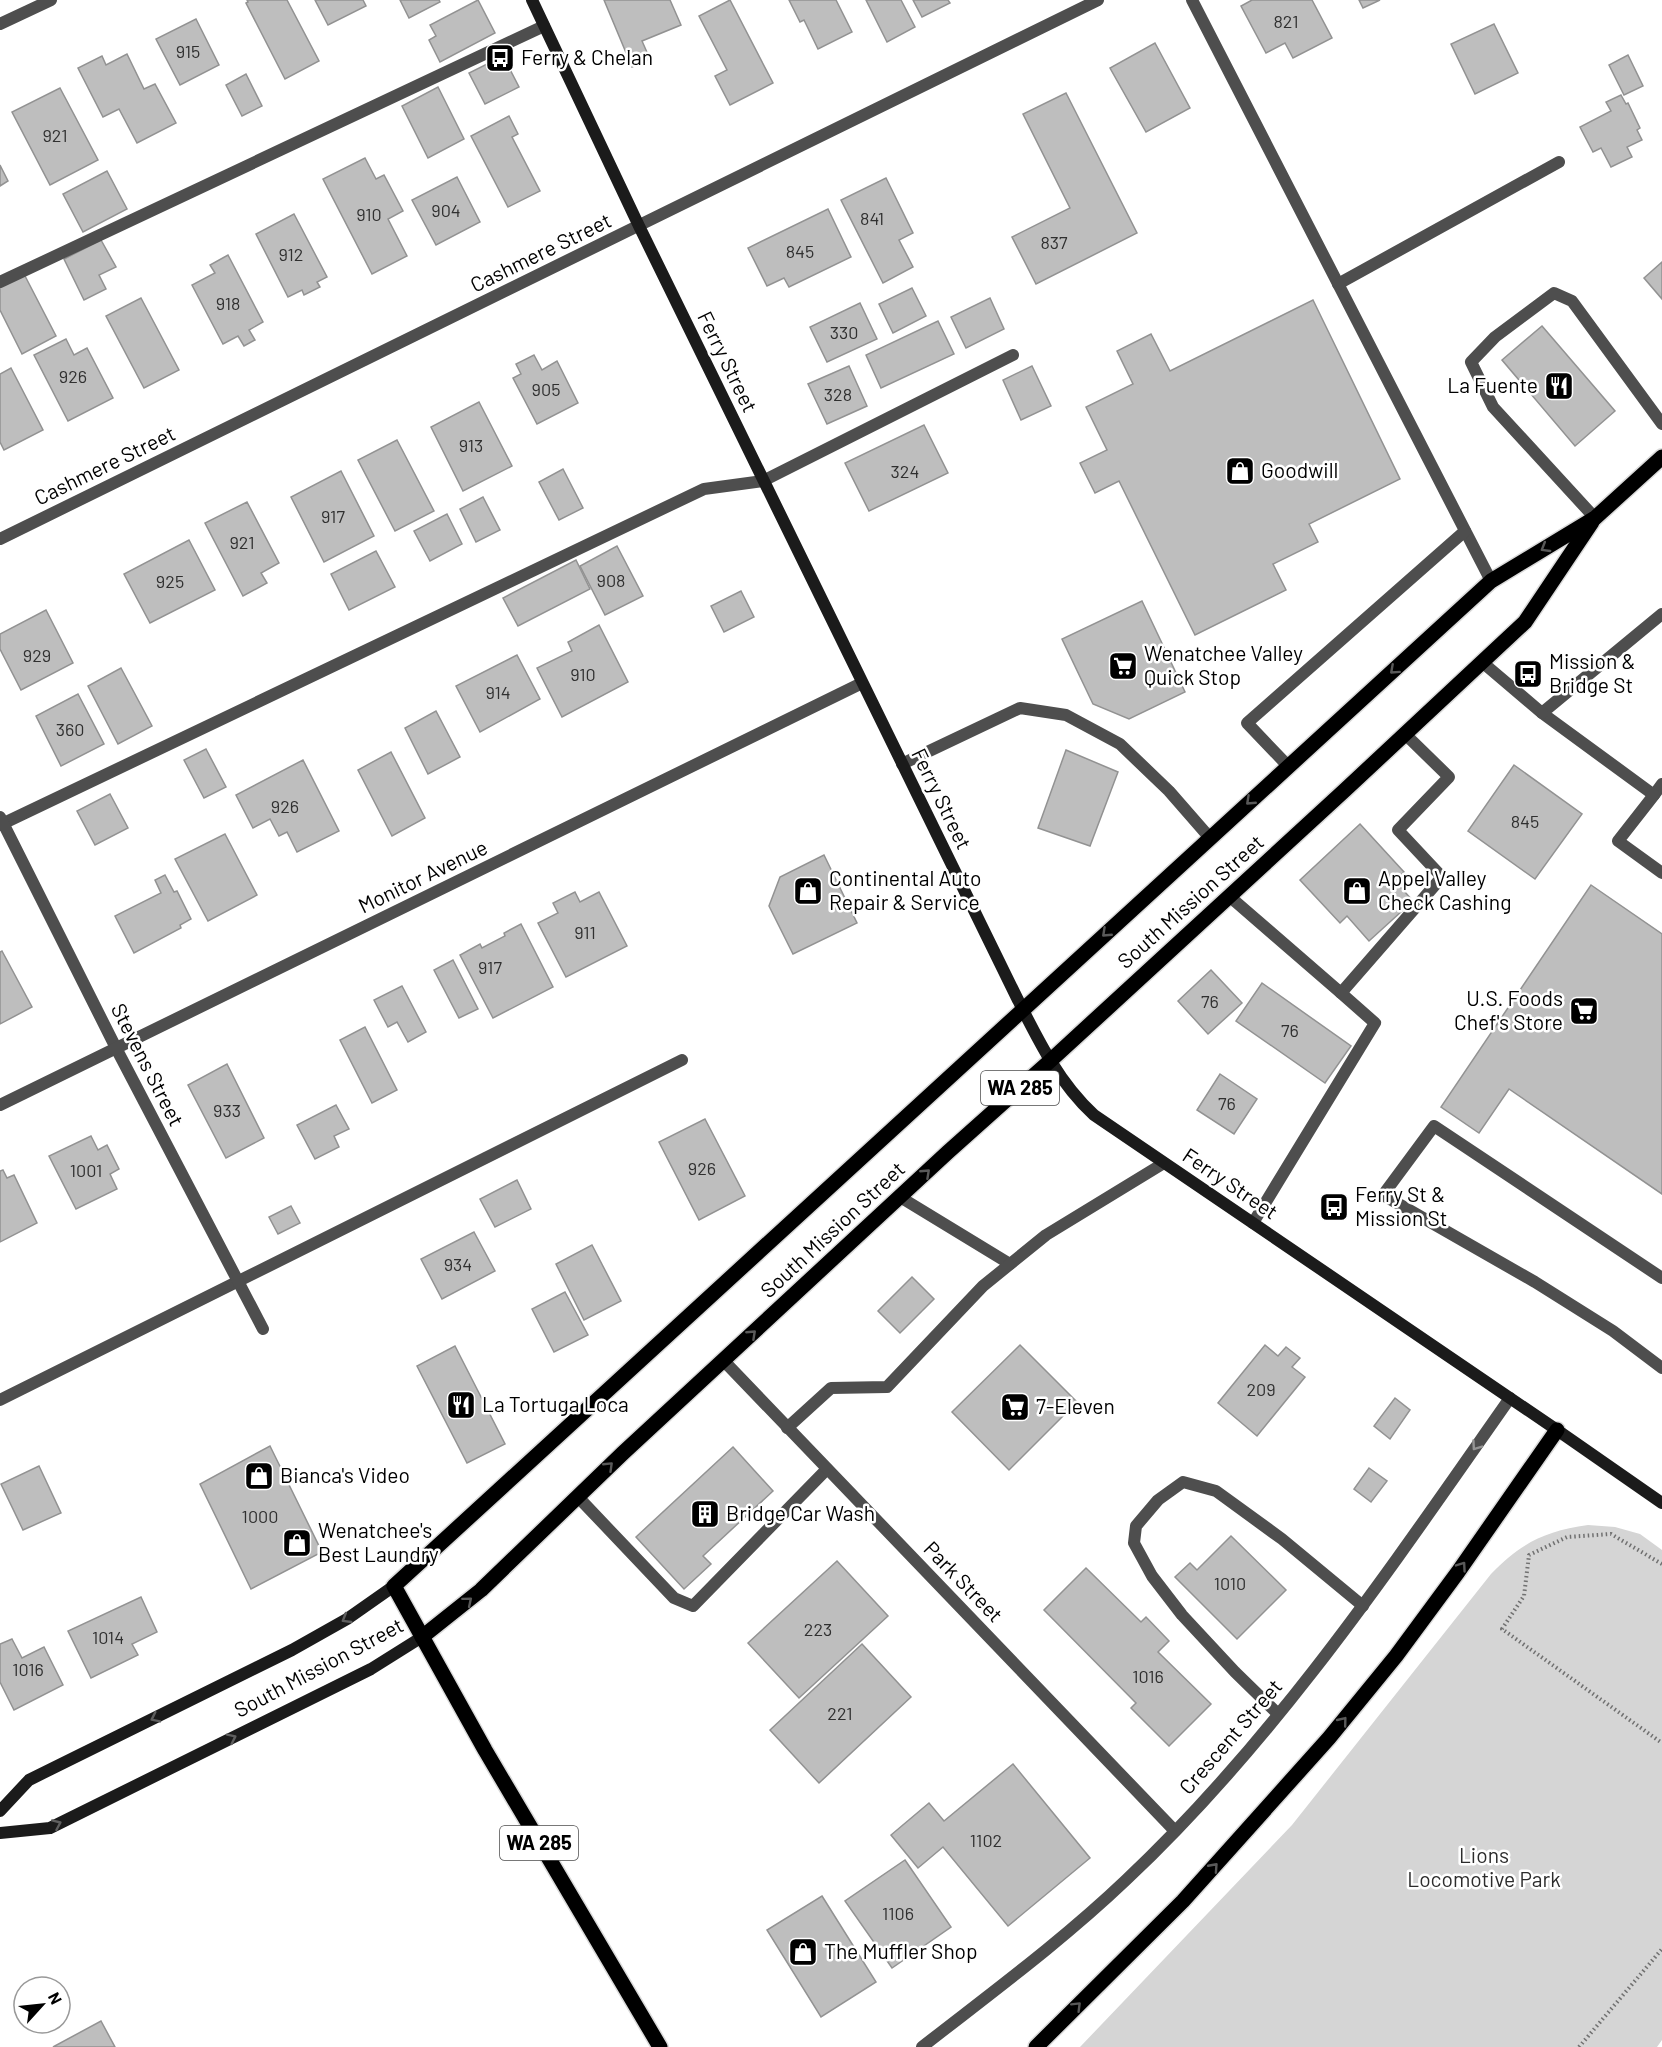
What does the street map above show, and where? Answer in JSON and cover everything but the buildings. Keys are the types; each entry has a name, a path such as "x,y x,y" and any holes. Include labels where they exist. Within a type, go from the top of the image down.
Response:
{"main road":[{"name":"Ferry Street","path":"532,0 639,226 1023,1010 1050,1061 1066,1084 1088,1110 1662,1503"},
{"name":"South Mission Street","path":"0,1810 29,1780 292,1650 347,1619 394,1586 1491,581 1595,518 1662,457"},
{"name":"South Mission Street","path":"0,1833 50,1828 371,1668 422,1637 481,1590 723,1360 1525,622 1595,518"},
{"path":"1036,2047 1183,1901 1329,1738 1410,1637 1557,1430"},
{"name":"WA 285","path":"394,1586 485,1750 660,2047"}],"street":[{"path":"0,24 51,0"},
{"name":"Cashmere Street","path":"0,538 1098,0"},
{"path":"1192,0 1491,581"},
{"path":"0,282 544,26"},
{"path":"1338,284 1559,162"},
{"path":"1595,518 1493,407 1470,362 1496,337 1554,293 1572,301 1662,424"},
{"path":"1,822 704,489 763,481 1013,355"},
{"path":"1288,766 1247,723 1465,531"},
{"path":"1542,713 1662,614"},
{"path":"1482,662 1542,713 1654,795"},
{"name":"Monitor Avenue","path":"0,1105 862,683"},
{"path":"902,764 1020,708 1066,715 1120,744 1169,791 1210,838"},
{"path":"1341,993 1442,877 1398,830 1449,777 1405,734"},
{"path":"1662,784 1618,841 1662,873"},
{"name":"Stevens Street","path":"1,822 263,1329"},
{"path":"1229,896 1375,1023 1253,1223"},
{"path":"0,1401 682,1060"},
{"path":"1662,1278 1434,1126 1383,1194 1613,1330 1662,1368"},
{"path":"787,1428 831,1388 887,1387 983,1286 1046,1234 1164,1162"},
{"path":"900,1197 1010,1264"},
{"name":"Park Street","path":"723,1360 1174,1831"},
{"name":"Crescent Street","path":"922,2047 1071,1930 1127,1879 1174,1831 1278,1714 1363,1606 1510,1398"},
{"path":"578,1497 674,1598 693,1606 827,1469"},
{"path":"1278,1714 1197,1632 1152,1576 1134,1543 1136,1526 1158,1500 1183,1482 1216,1491 1282,1539 1363,1606"}],"path":[{"path":"1662,1564 1611,1534 1567,1537 1529,1555 1524,1596 1502,1629 1662,1743"},
{"path":"1579,2047 1662,1949"}],"green space":[{"name":"Lions Locomotive Park","path":"1588,1525 1615,1527 1640,1534 1662,1550 1662,2040 1657,2047 1080,2047 1292,1825 1491,1574 1513,1554 1535,1540 1559,1531"}],"place":[{"name":"Ferry & Chelan","path":"500,58"},
{"name":"La Fuente","path":"1559,386"},
{"name":"Goodwill","path":"1240,471"},
{"name":"Wenatchee Valley Quick Stop","path":"1123,666"},
{"name":"Mission & Bridge St","path":"1528,674"},
{"name":"Continental Auto Repair & Service","path":"808,891"},
{"name":"Appel Valley Check Cashing","path":"1357,891"},
{"name":"U.S. Foods Chef's Store","path":"1584,1011"},
{"name":"Ferry St & Mission St","path":"1334,1207"},
{"name":"La Tortuga Loca","path":"461,1405"},
{"name":"7-Eleven","path":"1015,1407"},
{"name":"Bianca's Video","path":"259,1476"},
{"name":"Bridge Car Wash","path":"705,1514"},
{"name":"Wenatchee's Best Laundry","path":"297,1543"},
{"name":"The Muffler Shop","path":"803,1952"}]}
